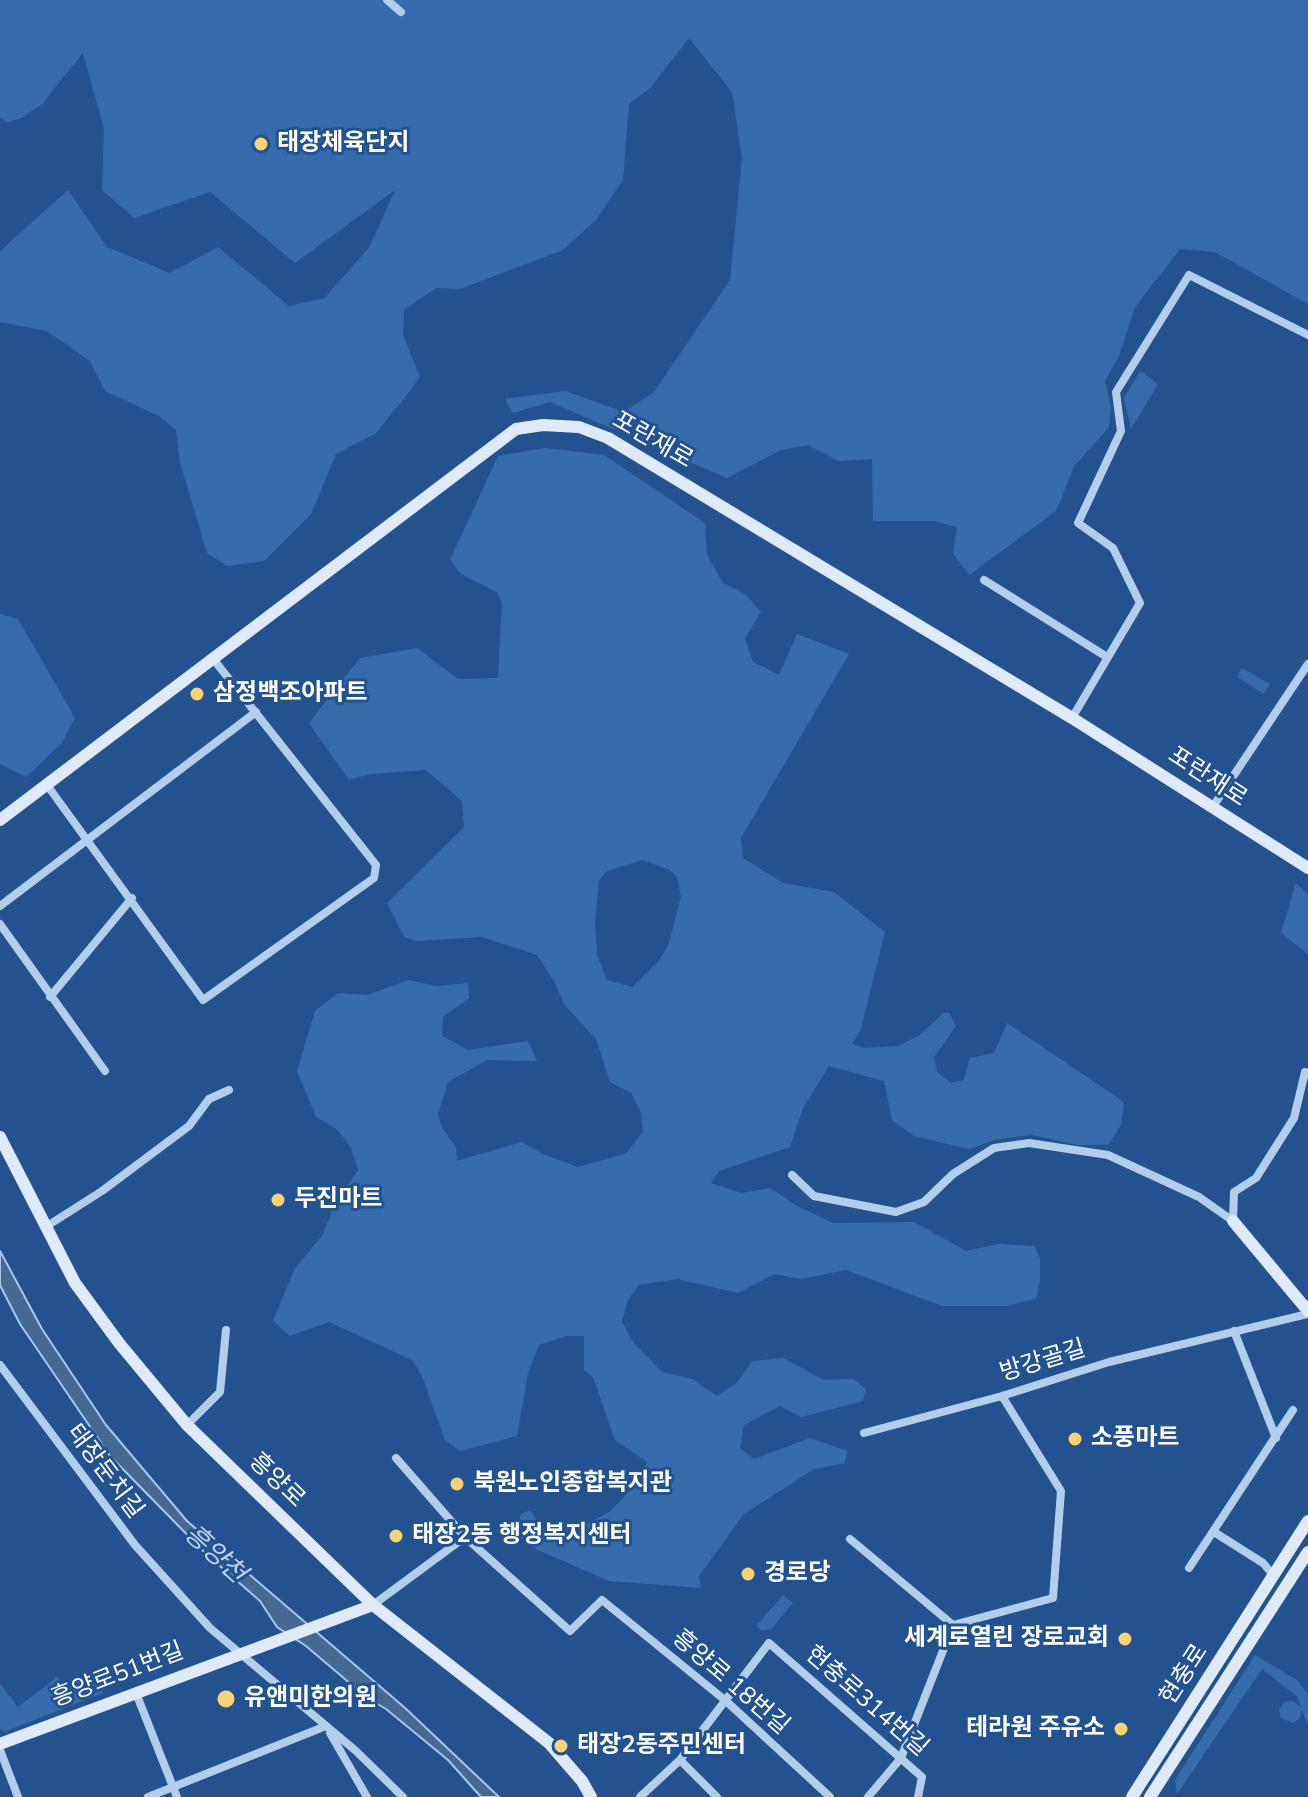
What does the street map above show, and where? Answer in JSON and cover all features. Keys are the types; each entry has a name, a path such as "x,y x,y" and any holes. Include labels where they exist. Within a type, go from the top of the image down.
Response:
{"street":[{"path":"387,0 401,12"},
{"path":"1072,718 1140,603 1113,548 1078,523 1121,431 1116,392 1189,275 1308,335"},
{"name":"포란재로","path":"0,820 516,429 555,425 579,427 608,438 1072,718 1308,868"},
{"path":"984,580 1107,657"},
{"path":"47,785 132,898 203,1000 374,878 376,865 214,660"},
{"path":"1212,808 1308,664"},
{"path":"0,906 256,712"},
{"path":"50,997 132,898"},
{"path":"0,924 105,1071"},
{"path":"1233,1221 1234,1192 1256,1178 1294,1118 1305,1072"},
{"path":"47,1226 102,1191 189,1126 209,1099 229,1090"},
{"name":"흥양로","path":"0,1137 75,1283 187,1425 373,1605 549,1743 582,1781 591,1797"},
{"path":"792,1175 814,1196 896,1212 924,1202 953,1174 994,1148 1029,1143 1108,1155 1199,1197 1233,1221 1308,1313"},
{"name":"방강골길","path":"864,1433 1002,1396 1109,1362 1308,1313"},
{"path":"187,1425 220,1392 226,1330"},
{"path":"1234,1331 1276,1438"},
{"name":"태장둔치길","path":"0,1365 135,1545 210,1628 246,1651 403,1797"},
{"path":"953,1625 1053,1598 1061,1491 1002,1396"},
{"path":"1189,1568 1293,1410"},
{"path":"373,1605 465,1537 396,1458"},
{"name":"현충로","path":"1132,1797 1308,1521"},
{"path":"1214,1532 1290,1579"},
{"name":"흥양로 18번길","path":"465,1537 570,1631 602,1600 726,1701 830,1797"},
{"path":"850,1539 953,1625"},
{"name":"현충로","path":"1150,1797 1290,1579 1308,1561"},
{"name":"흥양로51번길","path":"0,1744 373,1605"},
{"path":"868,1797 901,1758 953,1625"},
{"name":"현충로314번길","path":"726,1701 769,1643 922,1777 918,1797"},
{"path":"136,1693 177,1797"},
{"path":"640,1797 680,1760 726,1701"},
{"path":"148,1797 326,1726 367,1797"},
{"path":"0,1750 18,1797"},
{"path":"680,1760 717,1797"}],"shaded area":[{"path":"0,0 1308,0 1308,304 1215,252 1180,249 1135,307 1119,356 1105,381 1111,408 1109,427 1075,465 1056,511 969,575 953,553 957,527 934,521 873,521 872,459 838,461 808,445 781,450 727,478 550,402 513,413 505,399 565,391 624,412 654,392 730,280 742,158 732,92 689,38 650,88 629,104 623,180 596,220 563,250 460,289 436,288 404,310 403,335 420,377 375,434 336,454 311,514 264,561 227,566 207,553 180,462 176,430 159,416 105,391 90,361 47,331 0,322 0,251 68,190 107,247 170,273 218,247 289,306 325,298 370,246 395,190 295,263 210,192 134,218 102,190 104,129 83,53 42,104 22,118 8,122 0,118"},
{"path":"1140,371 1158,384 1131,429 1124,398"},
{"path":"545,448 604,455 705,523 707,555 723,583 746,595 761,612 745,638 753,662 779,675 797,634 849,654 741,838 743,858 783,883 834,892 885,932 861,1029 852,1044 865,1048 898,1046 918,1036 944,1013 949,1013 956,1026 934,1057 937,1072 951,1083 964,1080 970,1058 994,1053 1007,1023 1124,1102 1121,1125 1108,1145 1078,1145 1032,1135 998,1139 969,1149 914,1136 892,1120 884,1081 829,1066 803,1108 790,1147 719,1171 711,1183 741,1193 770,1188 797,1206 833,1223 914,1222 966,1251 998,1244 1034,1246 1040,1258 1040,1281 1036,1299 1006,1306 942,1306 846,1270 801,1279 774,1274 738,1293 678,1279 639,1285 628,1300 622,1322 633,1342 662,1372 692,1379 717,1396 737,1383 752,1361 783,1358 824,1380 853,1379 866,1389 863,1401 801,1417 780,1406 744,1425 740,1448 754,1459 810,1438 847,1451 845,1463 814,1469 744,1514 699,1576 701,1588 609,1581 538,1550 516,1535 521,1513 530,1511 547,1533 583,1526 609,1512 640,1481 647,1462 615,1440 593,1377 584,1370 584,1336 566,1336 539,1345 528,1373 517,1436 460,1451 445,1440 422,1376 412,1360 329,1322 290,1336 273,1321 295,1268 322,1236 335,1204 358,1170 351,1148 338,1130 316,1117 297,1071 315,1011 338,993 367,995 408,980 436,986 468,983 469,998 443,1017 442,1036 468,1050 528,1041 537,1061 487,1060 448,1082 438,1114 442,1128 456,1147 457,1161 522,1142 545,1155 578,1167 625,1154 643,1132 641,1113 631,1093 610,1082 596,1039 564,1004 537,955 482,937 417,941 404,937 387,903 464,827 462,801 426,770 370,774 349,780 309,723 360,658 417,648 458,679 498,678 502,603 498,593 461,574 450,560 498,456","holes":["643,860 670,870 677,877 681,897 668,946 659,960 632,987 607,980 597,955 595,923 599,880 607,871"]},
{"path":"0,614 18,619 75,718 62,743 26,777 0,764"},
{"path":"1242,668 1270,684 1264,694 1237,677"},
{"path":"1296,883 1308,894 1308,954 1281,933"},
{"path":"783,1595 793,1603 771,1629 762,1631 756,1626"},
{"path":"1255,1655 1297,1680 1308,1694 1308,1725 1302,1710 1300,1718 1293,1723 1281,1718 1279,1710 1284,1702 1293,1701 1301,1707 1298,1697 1262,1669 1177,1794 1175,1780"},
{"path":"94,1670 103,1693 4,1732 0,1728 0,1684 18,1707 57,1677 65,1687"}],"water":[{"name":"흥양천","path":"0,1251 42,1329 106,1425 187,1521 404,1707 499,1797 481,1797 448,1760 306,1646 277,1627 260,1601 205,1553 110,1456 20,1324 0,1285"}],"place":[{"name":"태장체육단지","path":"261,144"},
{"name":"삼정백조아파트","path":"197,694"},
{"name":"두진마트","path":"278,1200"},
{"name":"소풍마트","path":"1075,1439"},
{"name":"북원노인종합복지관","path":"457,1484"},
{"name":"태장2동 행정복지센터","path":"396,1536"},
{"name":"경로당","path":"748,1574"},
{"name":"세계로열린 장로교회","path":"1125,1639"},
{"name":"유앤미한의원","path":"226,1699"},
{"name":"테라원 주유소","path":"1121,1729"},
{"name":"태장2동주민센터","path":"561,1746"}]}
